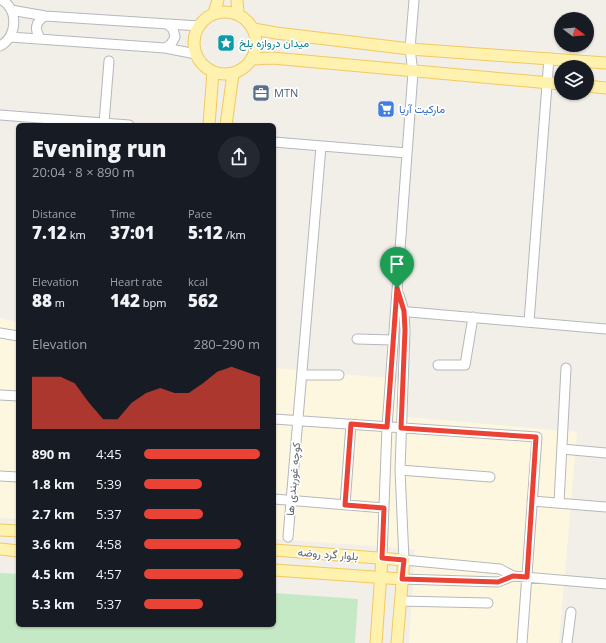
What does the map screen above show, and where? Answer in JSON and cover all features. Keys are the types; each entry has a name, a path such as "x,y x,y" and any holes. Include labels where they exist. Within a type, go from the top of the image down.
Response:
{"main road":[{"path":"214,13 218,0"},
{"path":"237,0 238,14"},
{"path":"226,11 238,14 244,17 254,29 257,44 252,59 244,68 233,74 212,72 205,68 196,54 194,40 199,26 205,18 214,13 226,11"},
{"path":"254,29 276,34 410,49 606,63"},
{"path":"252,59 272,58 413,72 554,83"},
{"path":"209,123 212,72"},
{"path":"226,123 233,74"},
{"path":"594,87 606,88"},
{"path":"0,530 16,531"},
{"path":"0,549 16,551"},
{"name":"بلوار گرد روضه","path":"276,550 404,560"},
{"path":"376,643 382,558"},
{"path":"397,643 404,560"},
{"name":"بلوار گرد روضه","path":"276,570 402,579"}],"street":[{"path":"0,46 10,37 14,19 11,10 2,0"},
{"path":"414,0 410,49 413,72 397,288 405,363 400,470 404,560 500,569 513,576 606,584"},
{"path":"11,10 45,16 199,26"},
{"path":"41,39 37,33 36,26 39,20 45,16"},
{"path":"165,48 171,44 175,37 173,29 167,24"},
{"path":"10,37 165,48 196,54"},
{"path":"529,322 549,58"},
{"path":"109,61 109,123"},
{"path":"0,115 97,123"},
{"path":"276,142 407,153"},
{"name":"کوچه غوربندی ها","path":"288,537 303,375 321,146"},
{"path":"400,311 606,329"},
{"path":"382,558 387,427 393,340 400,311"},
{"path":"438,365 465,365 472,317"},
{"path":"0,333 16,336"},
{"path":"357,339 393,340"},
{"path":"559,503 566,368"},
{"path":"303,375 339,375"},
{"path":"0,395 16,396"},
{"path":"276,419 536,437 522,643"},
{"path":"345,505 351,424"},
{"path":"562,449 606,453"},
{"path":"400,470 490,477"},
{"path":"0,476 16,477"},
{"path":"276,499 384,508"},
{"path":"532,501 606,506"},
{"path":"402,579 498,582 513,576"},
{"path":"400,601 488,604"},
{"path":"567,643 571,612"}],"shaded area":[{"path":"0,318 16,322 16,519 0,518"},
{"path":"276,368 410,380 407,417 577,432 559,643 409,643 415,549 276,539"}],"green space":[{"path":"0,573 16,574 16,627 276,627 276,593 358,599 355,643 0,643"}],"place":[{"name":"میدان دروازه بلخ","path":"226,43"},
{"name":"MTN","path":"261,93"},
{"name":"مارکیت آریا","path":"386,109"}],"route":[{"path":"397,288 404,311 405,330 405,363 401,428 536,437 527,577 513,576 498,582 402,579 404,560 382,558 384,508 345,505 351,424 387,427 397,288"}]}
